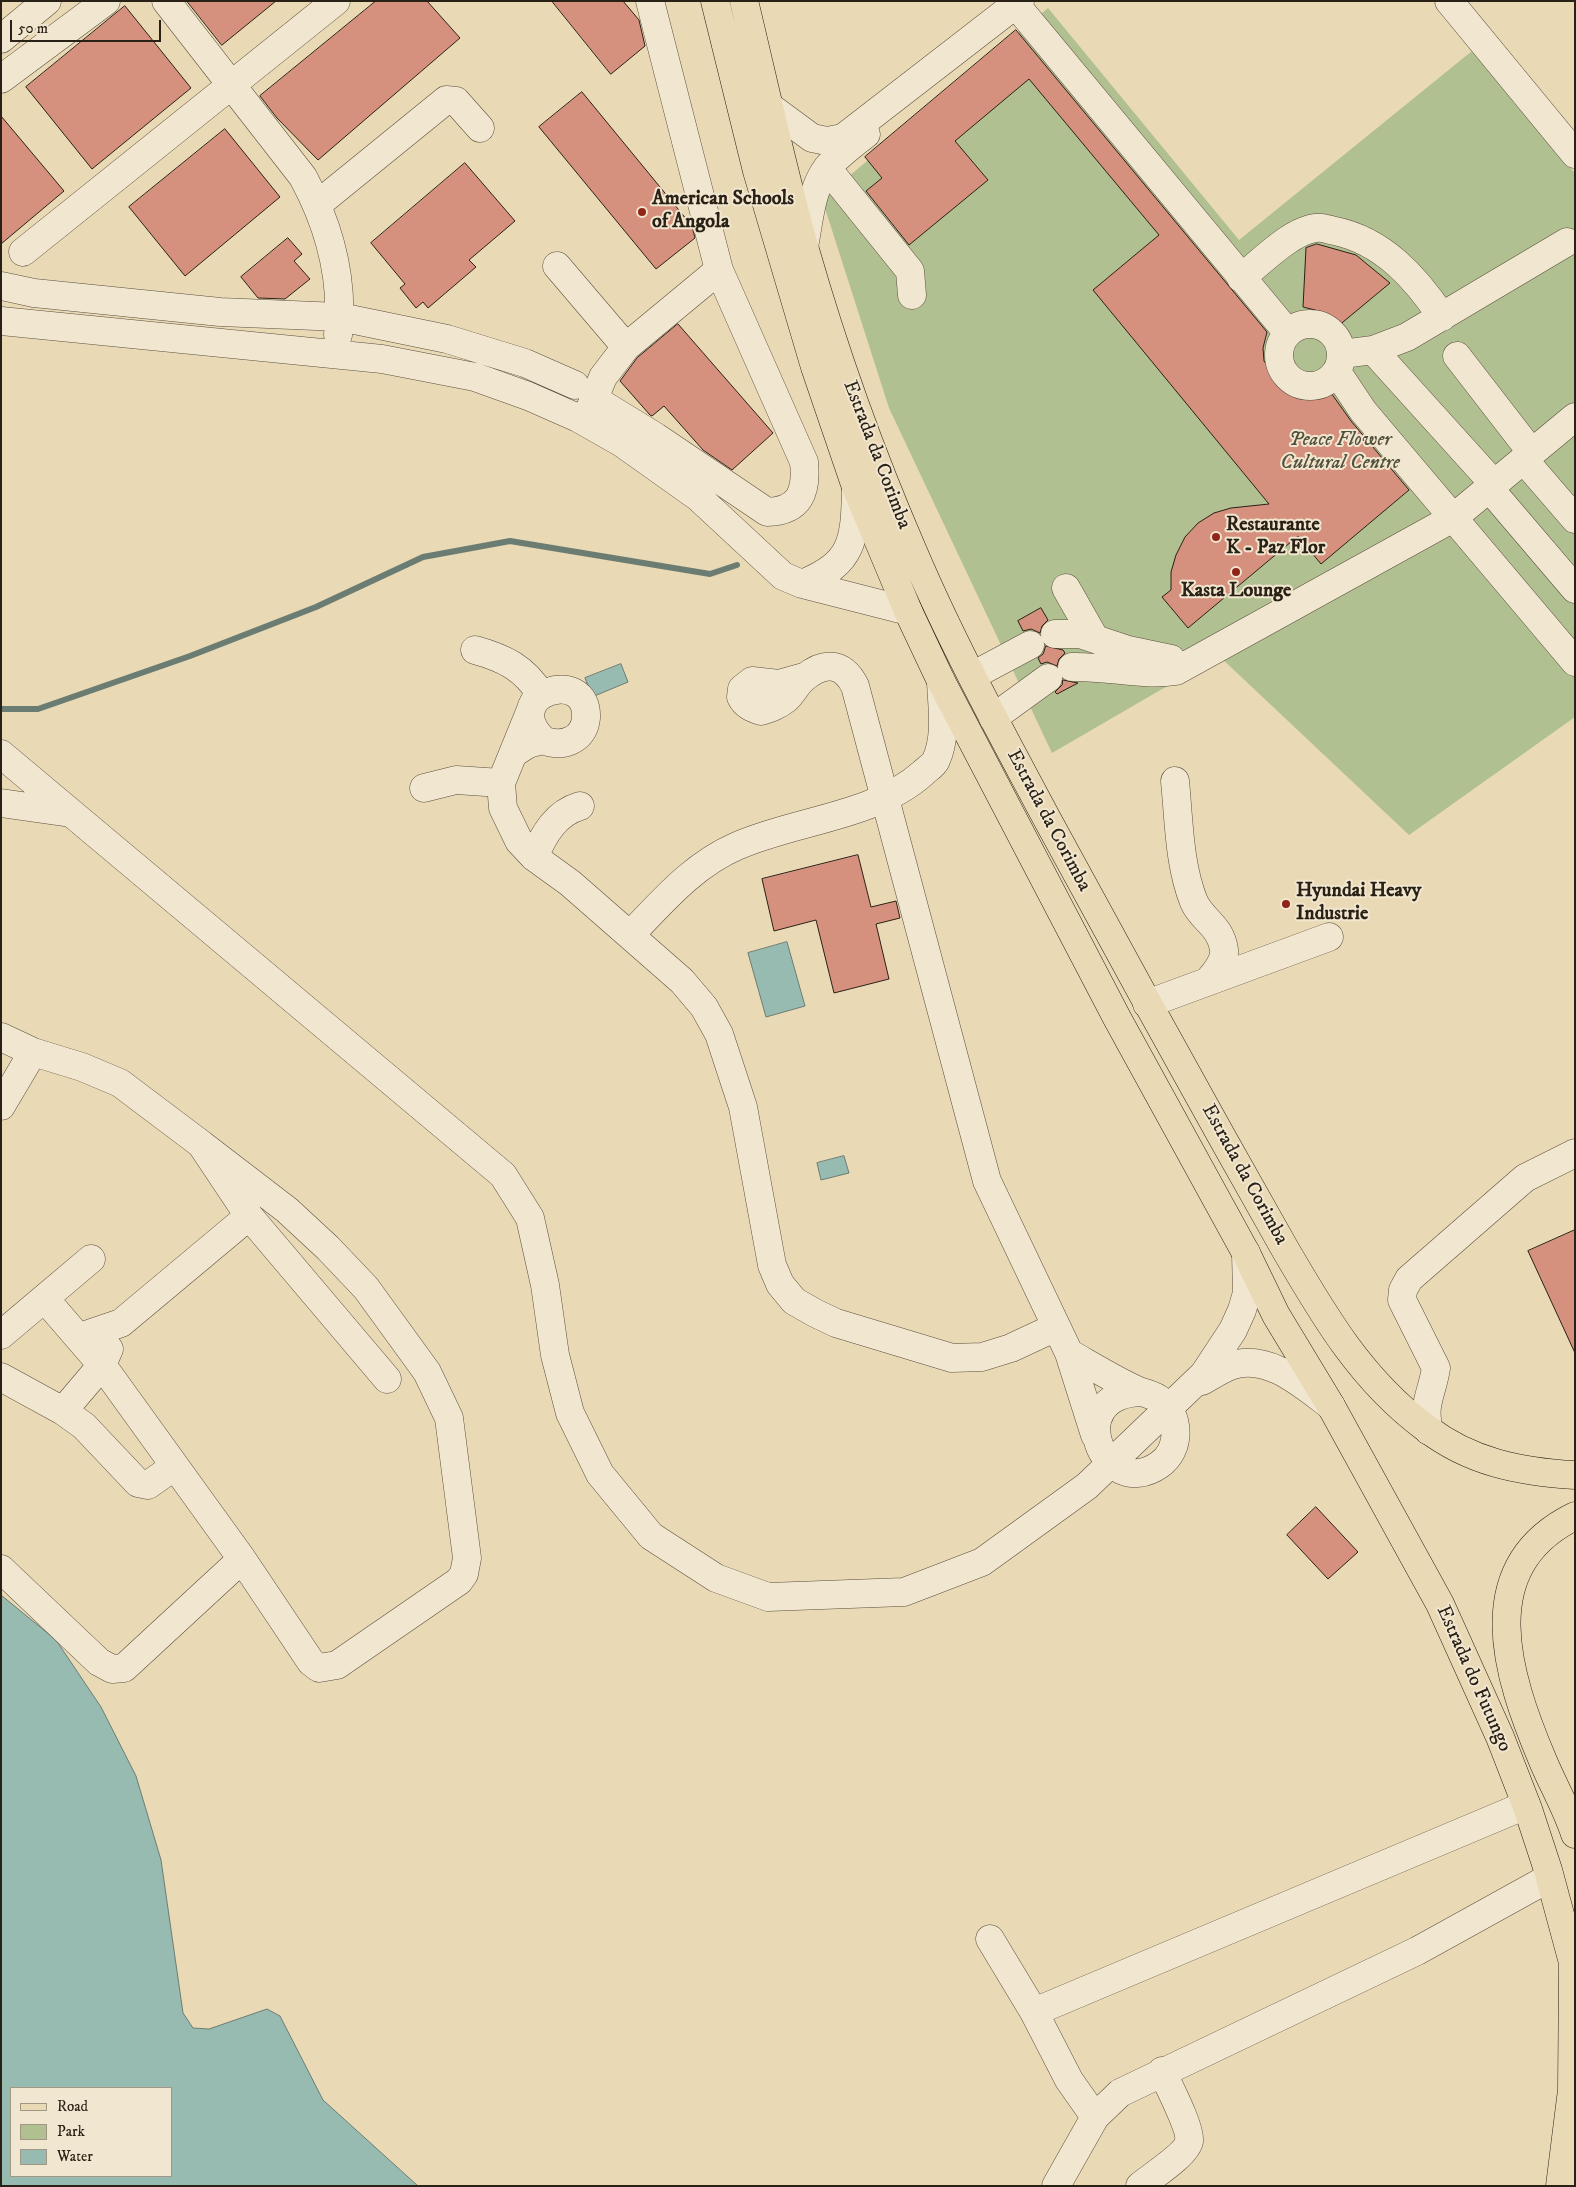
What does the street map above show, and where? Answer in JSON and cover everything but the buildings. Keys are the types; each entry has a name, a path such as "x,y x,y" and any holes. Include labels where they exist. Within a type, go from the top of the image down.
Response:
{"main road":[{"name":"Estrada da Corimba","path":"715,1 757,170 791,291 856,488 908,610 941,681 1118,1018 1246,1253 1276,1315 1331,1406"},
{"name":"Estrada da Corimba","path":"744,1 804,247 840,360 883,479 940,614 993,718 1147,1004 1327,1322 1373,1381 1429,1431 1475,1456 1503,1466 1543,1473 1575,1474"},
{"name":"Estrada do Futungo","path":"1331,1406 1440,1604 1500,1737 1526,1805 1550,1878 1574,1967 1572,2090 1560,2186"},
{"name":"Estrada do Futungo","path":"1573,1824 1534,1741 1521,1702 1510,1662 1505,1619 1507,1597 1518,1568 1530,1549 1544,1535 1575,1516"}],"street":[{"path":"1,39 47,1"},
{"path":"1,79 106,1"},
{"path":"166,1 303,177 318,204 332,245 339,281 340,317 336,354"},
{"path":"23,252 336,1"},
{"path":"1,321 382,359 475,377 579,404 664,442 767,512 779,512 790,507 799,499 805,476 804,462 718,270 650,1"},
{"path":"1449,1 1575,154"},
{"path":"770,106 812,138 827,141 843,138 882,110 1018,3 1241,278 1288,333"},
{"path":"318,204 446,100 456,101 480,128"},
{"path":"804,247 813,200 828,168 867,133 882,110"},
{"path":"828,168 910,271 912,295"},
{"path":"1241,278 1295,235 1317,228 1346,234 1369,243 1391,258 1423,289 1442,317"},
{"path":"1567,242 1407,337 1339,363 1330,379 1310,386 1291,379 1284,372 1279,352 1288,333 1300,325 1315,323 1328,328 1338,340 1339,363 1363,411 1575,662"},
{"path":"557,266 626,347"},
{"path":"579,404 626,347 718,270"},
{"path":"1,286 34,293 220,312 340,317 447,339 525,363 698,497 783,576 802,584 908,610"},
{"path":"1373,350 1492,486 1575,589"},
{"path":"1457,356 1575,520"},
{"path":"993,718 1060,672 1099,666 1158,674 1176,671 1189,662 1453,518 1575,417"},
{"path":"802,584 825,575 845,554 855,526 856,488"},
{"path":"1066,588 1095,639"},
{"path":"1055,634 1080,634 1153,657 1189,662"},
{"path":"972,676 1030,645"},
{"path":"475,650 497,656 519,668 532,679 537,698 500,783 503,808 519,841 534,857 570,883 682,981 704,1007 719,1034 743,1107 772,1265 780,1284 794,1301 836,1324 952,1358 989,1355 1011,1348 1056,1327"},
{"path":"804,678 827,666 838,667 849,673 987,1181 1069,1353 1103,1455 1112,1465"},
{"path":"630,935 686,877 712,858 738,845 884,798 918,778 935,762 941,746 943,724 941,681"},
{"path":"514,753 528,744 543,740 561,744 575,739 581,732 586,717 584,706 571,692 562,689 550,690 537,698 531,711 531,723 543,740"},
{"path":"1,754 503,1175 530,1218 545,1285 555,1355 570,1414 600,1474 651,1536 716,1578 768,1597 904,1592 982,1562 1087,1486 1112,1465 1204,1374 1234,1330 1242,1310 1247,1293 1246,1253"},
{"path":"424,788 456,780 500,783"},
{"path":"1175,781 1188,881 1195,904 1216,929 1224,951 1219,967 1209,980"},
{"path":"1,803 71,813"},
{"path":"534,857 542,838 552,825 568,810 580,806"},
{"path":"1147,1004 1329,937"},
{"path":"1,1036 33,1052 82,1067 120,1083 287,1210 328,1248 366,1288 427,1372 449,1418 467,1558 464,1574 459,1581 336,1665 319,1668 311,1662 242,1559 102,1365 80,1337 45,1299"},
{"path":"1,1106 33,1052"},
{"path":"201,1144 249,1216 387,1379"},
{"path":"1429,1431 1425,1416 1436,1368 1402,1300 1403,1290 1409,1279 1525,1178 1575,1153"},
{"path":"80,1337 121,1322 249,1216"},
{"path":"1,1335 91,1259"},
{"path":"63,1411 102,1365 121,1322"},
{"path":"1069,1353 1140,1392 1151,1394 1168,1408"},
{"path":"1189,1387 1230,1366 1246,1362 1258,1363 1293,1378 1331,1406"},
{"path":"1,1377 63,1411 84,1426 138,1483 148,1485 175,1466"},
{"path":"1096,1435 1098,1418 1108,1403 1117,1396 1140,1392"},
{"path":"1,1569 99,1662 112,1669 124,1668 242,1559"},
{"path":"1034,2012 1526,1805"},
{"path":"1056,2186 1095,2117 1120,2093 1162,2071 1417,1951 1550,1878"},
{"path":"990,1939 1034,2012 1068,2080 1095,2117"},
{"path":"1140,2186 1183,2152 1189,2142 1188,2130 1162,2071"}],"green space":[{"name":"Peace Flower Cultural Centre","path":"1048,8 1239,240 1472,51 1575,173 1575,717 1409,835 1219,656 1052,753 889,408 822,199"}],"water":[{"path":"621,664 628,682 592,697 585,678"},
{"path":"787,942 805,1006 766,1017 748,953"},
{"path":"844,1156 849,1173 821,1180 817,1163"},
{"path":"1,1595 56,1640 101,1707 136,1776 161,1860 183,2013 193,2028 209,2029 267,2009 280,2016 323,2100 418,2186 1,2186"}],"waterway":[{"path":"1,709 38,709 190,656 316,607 423,557 510,541 710,574 737,565"}],"place":[{"name":"American Schools of Angola","path":"642,212"},
{"name":"Restaurante K - Paz Flor","path":"1216,537"},
{"name":"Kasta Lounge","path":"1236,572"},
{"name":"Hyundai Heavy Industrie","path":"1286,904"}]}
